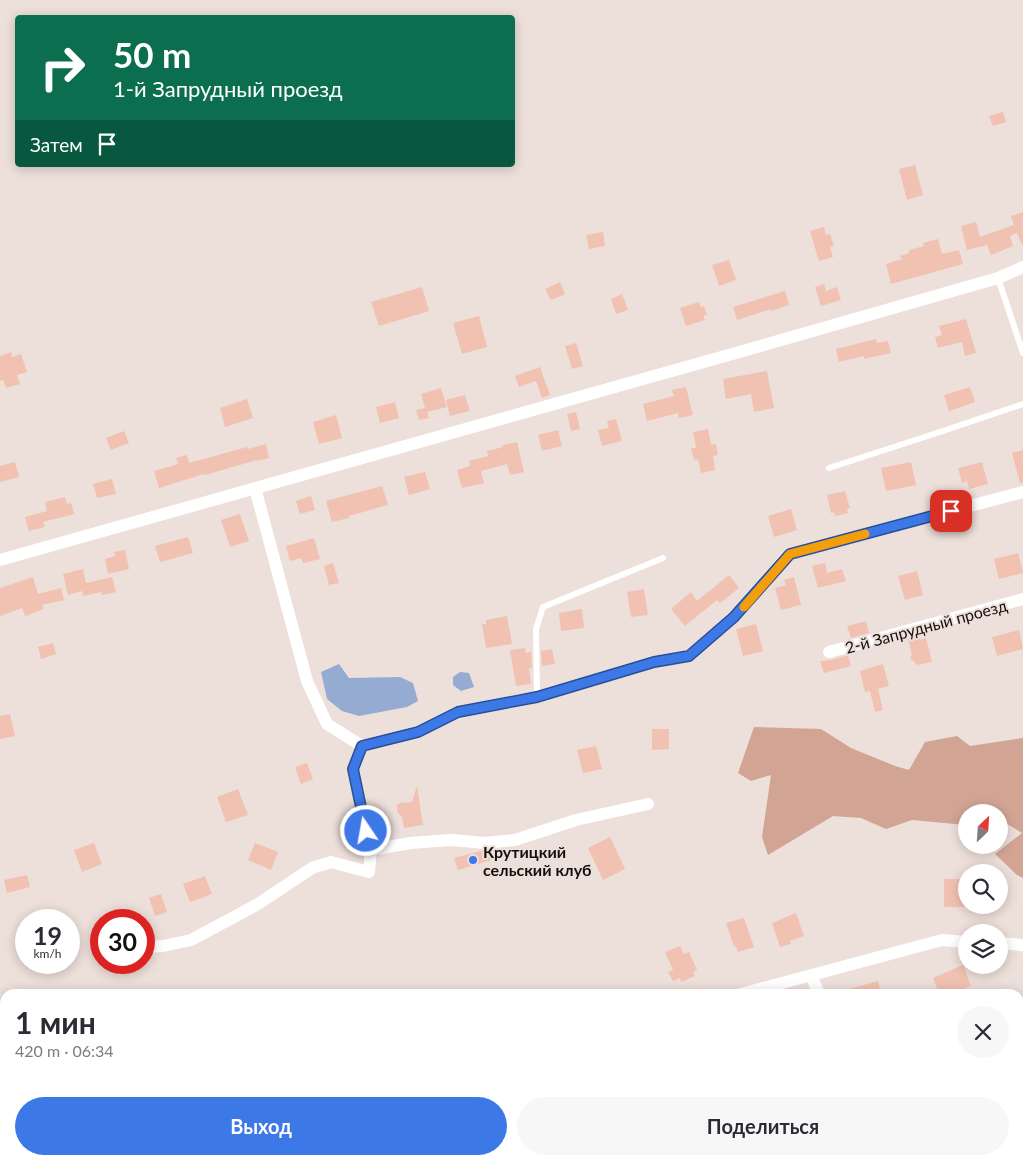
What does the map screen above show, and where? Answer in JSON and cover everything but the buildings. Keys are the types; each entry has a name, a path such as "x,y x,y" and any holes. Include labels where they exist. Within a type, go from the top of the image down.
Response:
{"street":[{"path":"0,560 998,278 1023,267"},
{"path":"255,488 307,681 328,724 362,746 418,732 458,712 537,697 654,662 689,656 734,617 790,554 1023,492"},
{"name":"2-й Запрудный проезд","path":"829,652 1023,599"},
{"path":"155,946 191,940 258,904 312,868 332,862 370,872 370,850 353,769 362,746"},
{"path":"370,850 410,843 451,840 485,843 515,840 576,820 648,804"},
{"path":"759,989 942,940 958,941"},
{"path":"1008,944 1023,945"},
{"path":"811,975 817,989"}],"lane":[{"path":"998,278 1023,353"},
{"path":"829,468 1023,404"},
{"path":"537,697 536,629 543,607 663,558"}],"shaded area":[{"path":"754,727 821,729 851,748 909,770 925,742 957,736 970,746 1023,738 1023,878 1017,875 1008,866 1008,864 1005,864 995,854 1008,854 1008,844 1022,833 1008,824 1008,804 958,804 958,824 912,820 886,829 861,818 833,816 768,855 762,837 771,775 751,781 738,773"}],"water":[{"path":"339,664 349,678 400,677 413,683 418,701 407,707 359,716 342,711 327,699 321,672"},
{"path":"460,672 469,673 474,687 461,691 453,685 453,677"}],"slow traffic":[{"path":"744,607 790,554 865,534"}],"place":[{"name":"Крутицкий сельский клуб","path":"473,860"}],"route":[{"path":"366,831 353,769 362,746 418,732 458,712 537,697 654,662 689,656 734,617 790,554 951,511"}]}
